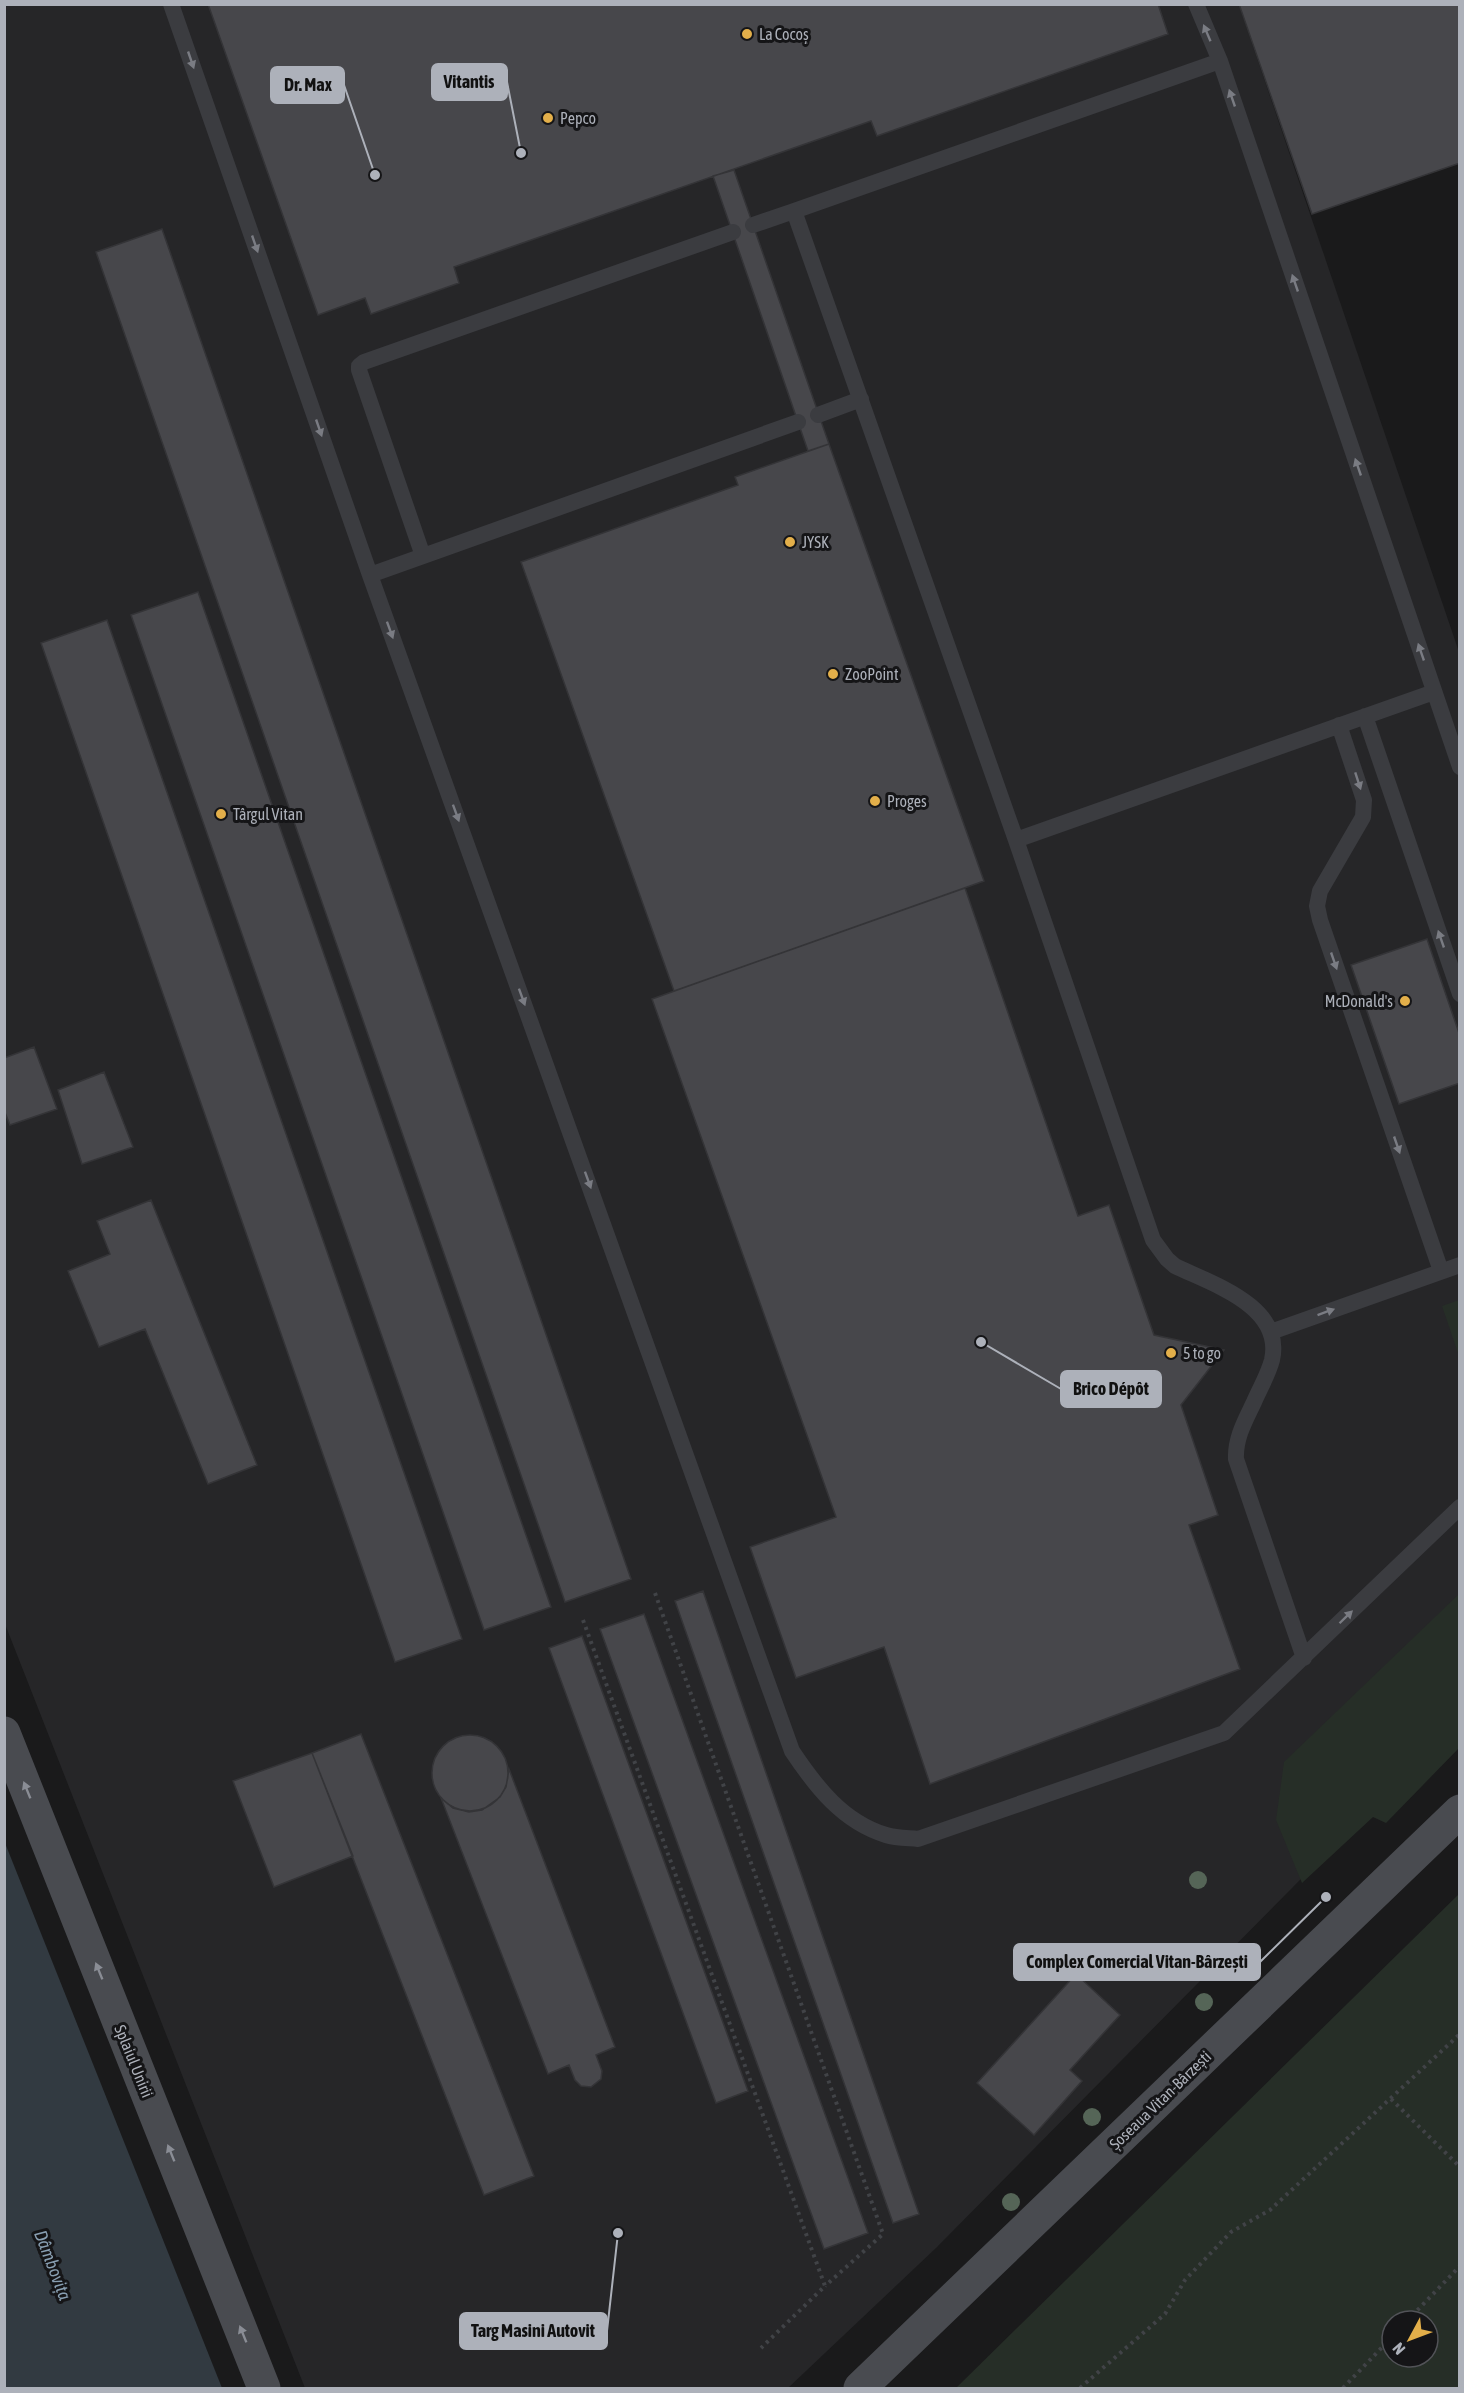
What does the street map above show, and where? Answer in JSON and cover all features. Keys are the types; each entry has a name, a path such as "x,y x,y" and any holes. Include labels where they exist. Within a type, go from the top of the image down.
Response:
{"main road":[{"name":"Splaiul Unirii","path":"4,1733 264,2388"},
{"name":"Șoseaua Vitan-Bârzești","path":"860,2388 1460,1811"}],"lane":[{"path":"171,4 370,575 792,1751 807,1774 836,1807 857,1823 887,1836 918,1839 1224,1733 1460,1507"},
{"path":"1196,4 1220,61 1460,767"},
{"path":"753,225 1220,61"},
{"path":"794,211 1016,840 1153,1240 1167,1260 1175,1266 1252,1305 1271,1332 1272,1358 1241,1430 1236,1459 1304,1658"},
{"path":"423,556 359,366 733,232"},
{"path":"818,415 861,399"},
{"path":"370,575 798,422"},
{"path":"1016,840 1434,692"},
{"path":"1365,716 1460,994"},
{"path":"1339,725 1364,800 1363,817 1320,891 1317,906 1441,1271"},
{"path":"1271,1332 1460,1265"}],"path":[{"path":"655,1593 883,2234 761,2348"},
{"path":"583,1620 825,2286"},
{"path":"1080,2388 1165,2314 1185,2280 1231,2232 1270,2210 1460,2034"},
{"path":"1391,2099 1460,2167"},
{"path":"1419,2309 1460,2266"},
{"path":"1343,2388 1380,2349"}],"shaded area":[{"path":"5,5 1239,5 1459,652 1459,1719 936,2248 788,2388 305,2388 5,1624"},
{"path":"1460,1300 1459,1356 1442,1306"},
{"path":"1459,1594 1459,1748 1386,1823 1373,1817 1302,1883 1276,1820 1284,1762"},
{"path":"1459,1894 1459,2388 956,2388"}],"water":[{"name":"Dâmbovița","path":"5,1843 222,2388 5,2388"}],"building":[{"path":"208,4 1158,4 1168,34 877,136 871,121 454,267 459,283 371,314 365,298 318,315"},
{"path":"1239,4 1460,4 1460,163 1312,214"},
{"path":"734,170 829,444 808,451 713,176"},
{"path":"162,229 631,1579 565,1602 96,252"},
{"path":"829,444 984,881 674,991 521,562 738,485 735,477"},
{"path":"198,592 551,1607 484,1630 131,615"},
{"path":"107,620 462,1639 395,1662 41,643"},
{"path":"965,888 1078,1216 1109,1205 1154,1335 1224,1350 1181,1405 1218,1515 1189,1525 1240,1669 930,1784 884,1647 796,1678 750,1547 836,1517 652,999"},
{"name":"McDonald's","path":"1427,939 1460,1036 1460,1083 1399,1104 1351,965"},
{"path":"34,1047 57,1109 10,1125 4,1110 4,1058"},
{"path":"104,1072 133,1147 82,1164 58,1090"},
{"path":"151,1200 257,1465 208,1484 145,1329 99,1347 68,1271 110,1254 97,1221"},
{"path":"703,1591 919,2214 893,2223 675,1601"},
{"path":"644,1614 868,2233 824,2249 600,1629"},
{"path":"582,1636 748,2091 716,2103 549,1648"},
{"path":"361,1734 534,2176 484,2195 312,1753"},
{"path":"463,1735 477,1735 491,1741 502,1752 508,1766 505,1788 497,1800 477,1811 463,1811 449,1805 438,1794 432,1780 432,1766 438,1752 449,1741"},
{"path":"312,1753 353,1856 274,1887 233,1781"},
{"path":"509,1769 615,2047 596,2055 602,2071 601,2079 591,2087 581,2086 575,2080 569,2065 548,2074 441,1798 453,1808 469,1812 482,1810 500,1797 506,1787"},
{"path":"1076,1974 1120,2015 1070,2070 1082,2081 1034,2135 977,2083"}],"place":[{"name":"La Cocoș","path":"747,34"},
{"name":"Pepco","path":"548,118"},
{"name":"Vitantis","path":"521,153"},
{"name":"Dr. Max","path":"375,175"},
{"name":"JYSK","path":"790,542"},
{"name":"ZooPoint","path":"833,674"},
{"name":"Proges","path":"875,801"},
{"name":"Târgul Vitan","path":"221,814"},
{"name":"McDonald's","path":"1405,1001"},
{"name":"Brico Dépôt","path":"981,1342"},
{"name":"5 to go","path":"1171,1353"},
{"name":"Complex Comercial Vitan-Bârzești","path":"1326,1897"},
{"name":"Targ Masini Autovit","path":"618,2233"}]}
